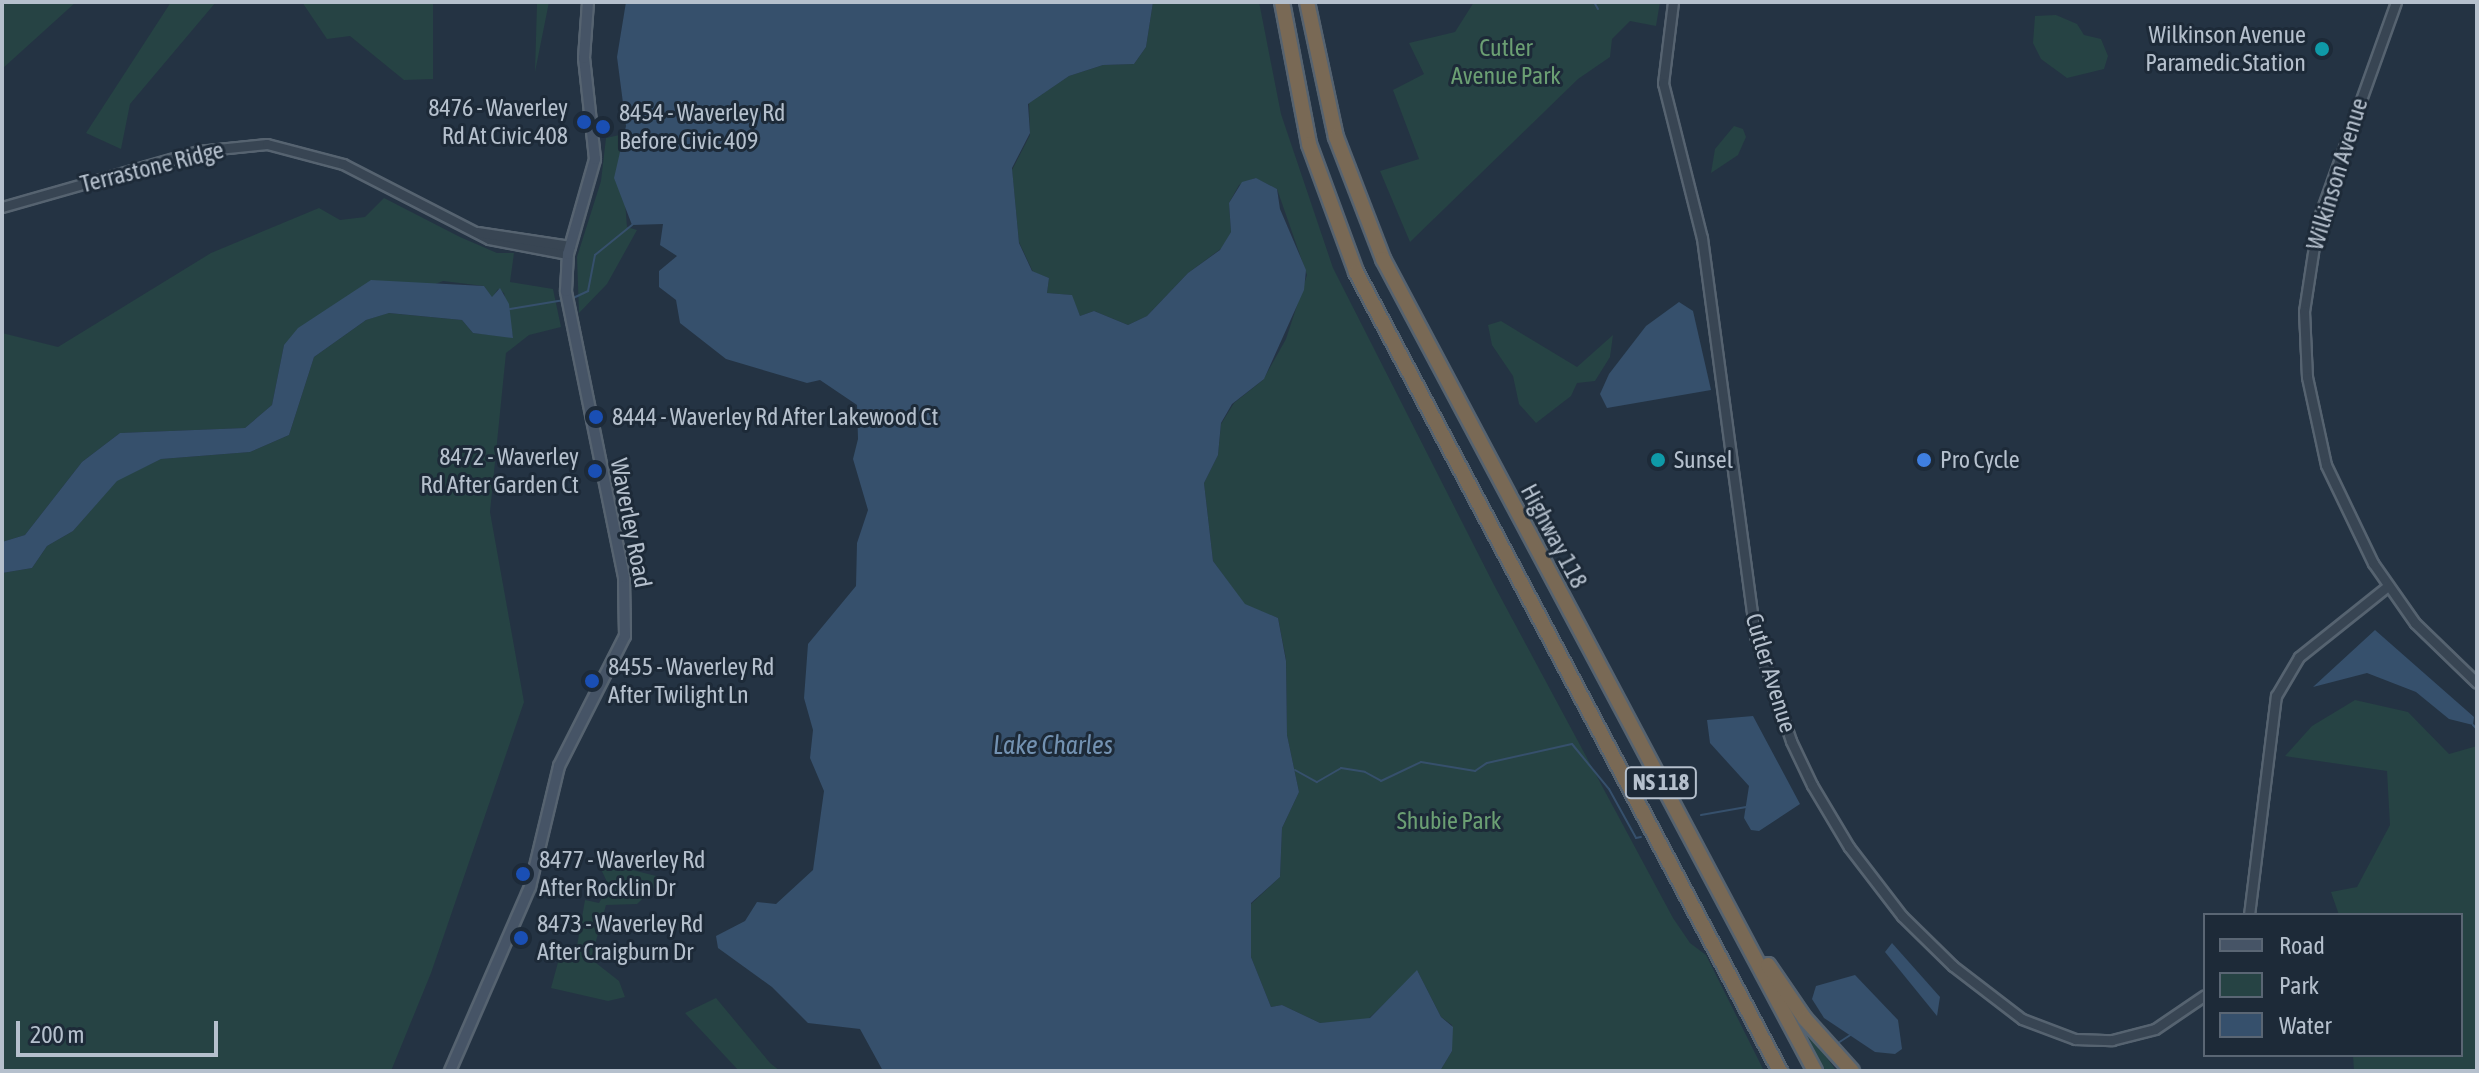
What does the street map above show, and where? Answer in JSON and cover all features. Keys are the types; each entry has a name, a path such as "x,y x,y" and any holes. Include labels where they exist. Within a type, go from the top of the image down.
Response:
{"highway":[{"name":"NS 118","path":"1280,2 1309,144 1362,283 1779,1070"},
{"name":"Highway 118","path":"1307,2 1328,106 1358,202 1383,259 1815,1071"},
{"path":"1315,2 1328,106"},
{"path":"1660,780 1781,986 1852,1071"}],"main road":[{"name":"Waverley Road","path":"450,1071 530,887 559,766 625,636 621,564 566,291 569,250 595,159 584,58 588,2"}],"street":[{"name":"Cutler Avenue","path":"1673,2 1663,83 1702,238 1755,635 1791,741 1812,785 1849,847 1902,916 1953,966 2022,1019 2065,1036 2112,1040 2155,1029 2203,996"},
{"name":"Wilkinson Avenue","path":"2396,2 2325,195 2304,311 2310,400 2326,465 2388,586 2438,648 2477,683"},
{"name":"Terrastone Ridge","path":"2,207 198,151 267,144 343,164 477,232 569,250"},
{"path":"2249,913 2276,696 2299,657 2388,586"}],"green space":[{"path":"2,2 76,2 2,69"},
{"path":"171,2 216,2 130,104 121,149 86,133"},
{"path":"302,2 433,2 433,79 404,80 350,36 327,39"},
{"path":"549,2 535,72 537,4"},
{"name":"Shubie Park","path":"1153,2 1259,2 1281,114 1333,268 1494,585 1673,918 1690,943 1706,955 1764,1071 1440,1071 1452,1051 1452,1025 1441,1017 1418,972 1367,1020 1320,1023 1282,1005 1271,1007 1251,957 1251,904 1280,877 1282,828 1299,792 1287,735 1286,659 1278,618 1245,605 1213,561 1204,483 1218,455 1221,424 1234,403 1263,380 1286,339 1307,275 1277,189 1255,178 1239,185 1229,203 1231,232 1222,248 1188,273 1147,316 1128,325 1094,311 1080,316 1071,295 1047,293 1049,278 1033,272 1019,242 1012,170 1030,135 1029,103 1069,76 1103,65 1134,64 1146,47"},
{"name":"Cutler Avenue Park","path":"1474,2 1660,2 1656,26 1630,21 1612,39 1610,57 1578,79 1410,242 1380,171 1419,159 1393,90 1424,74 1409,43 1455,32"},
{"path":"2056,15 2077,24 2084,35 2101,39 2108,56 2104,69 2067,78 2041,59 2033,43 2035,16"},
{"path":"1734,126 1743,129 1746,137 1738,155 1711,173 1715,149"},
{"path":"624,134 615,180 625,201 627,227 637,230 607,284 579,313 577,257 601,181 606,138"},
{"path":"384,198 497,253 514,253 510,282 553,289 561,327 529,335 506,353 490,512 524,702 431,973 391,1071 2,1071 2,573 32,568 47,546 73,531 117,480 161,459 250,452 289,435 314,357 366,320 388,313 462,320 473,333 513,337 504,293 498,289 492,298 484,286 443,281 284,345 272,405 245,428 120,433 82,462 25,535 2,542 2,333 58,347 211,253 319,208 340,220 365,217"},
{"path":"1501,321 1577,367 1613,335 1610,357 1595,381 1577,383 1571,396 1536,423 1519,404 1513,376 1492,345 1488,325"},
{"path":"2355,700 2408,712 2449,754 2477,746 2477,1071 2354,1071 2353,1057 2463,1057 2463,913 2338,913 2331,892 2357,887 2390,825 2387,771 2285,756 2312,726"},
{"path":"597,861 664,878 637,904 606,905 591,959 619,981 625,997 608,1001 551,988 560,955 576,952 585,900 599,903 609,886"},
{"path":"716,998 780,1071 739,1071 685,1013"},
{"path":"1791,1009 1835,1069 1837,1071 1821,1071"}],"water":[{"name":"Lake Charles","path":"626,2 1153,2 1146,47 1134,64 1103,65 1069,76 1028,104 1030,133 1012,168 1019,243 1032,271 1049,278 1047,293 1072,295 1080,316 1094,311 1128,325 1147,316 1188,273 1220,250 1231,232 1229,203 1242,182 1256,178 1277,189 1280,209 1306,270 1304,290 1264,379 1232,404 1221,423 1218,455 1204,483 1213,561 1245,604 1278,618 1286,661 1287,735 1299,792 1282,828 1280,877 1251,903 1251,957 1271,1007 1282,1005 1320,1023 1370,1018 1417,970 1441,1017 1453,1027 1452,1051 1440,1071 883,1071 860,1029 808,1023 772,987 718,948 716,936 745,921 757,902 776,904 813,870 824,791 810,758 813,730 804,698 808,644 856,586 857,543 868,510 853,459 858,439 857,405 820,380 807,383 726,359 680,323 676,300 659,287 659,271 677,256 660,245 663,224 632,225 614,178 626,126 617,57"},
{"path":"371,280 484,286 492,297 500,288 509,304 513,338 473,333 462,320 389,313 366,320 314,357 289,435 250,452 161,459 117,481 73,531 47,546 32,568 2,573 2,542 25,535 82,462 120,433 245,428 272,405 284,345 298,328"},
{"path":"1679,302 1693,311 1711,390 1607,408 1600,394 1609,374 1646,326"},
{"path":"2375,630 2474,717 2473,725 2449,719 2416,692 2367,673 2313,687"},
{"path":"1753,716 1800,804 1759,831 1751,830 1744,818 1749,786 1710,743 1707,720"},
{"path":"1892,943 1940,997 1937,1016 1885,952"},
{"path":"1855,975 1898,1020 1902,1049 1895,1054 1875,1052 1824,1018 1812,999 1816,986"}],"waterway":[{"path":"1594,2 1598,9"},
{"path":"571,299 588,291 595,255 632,225"},
{"path":"510,309 564,300"},
{"path":"2473,725 2477,729"},
{"path":"1295,770 1317,782 1341,768 1365,772 1381,781 1421,762 1475,771 1487,763 1572,744 1609,789 1636,838 1641,837"},
{"path":"1701,815 1746,807"},
{"path":"1838,1043 1852,1034"}],"place":[{"name":"Wilkinson Avenue Paramedic Station","path":"2322,49"},
{"name":"8476 - Waverley Rd At Civic 408","path":"584,122"},
{"name":"8454 - Waverley Rd Before Civic 409","path":"603,127"},
{"name":"8444 - Waverley Rd After Lakewood Ct","path":"596,417"},
{"name":"Sunsel","path":"1658,460"},
{"name":"Pro Cycle","path":"1924,460"},
{"name":"8472 - Waverley Rd After Garden Ct","path":"595,471"},
{"name":"8455 - Waverley Rd After Twilight Ln","path":"592,681"},
{"name":"8477 - Waverley Rd After Rocklin Dr","path":"523,874"},
{"name":"8473 - Waverley Rd After Craigburn Dr","path":"521,938"}]}
